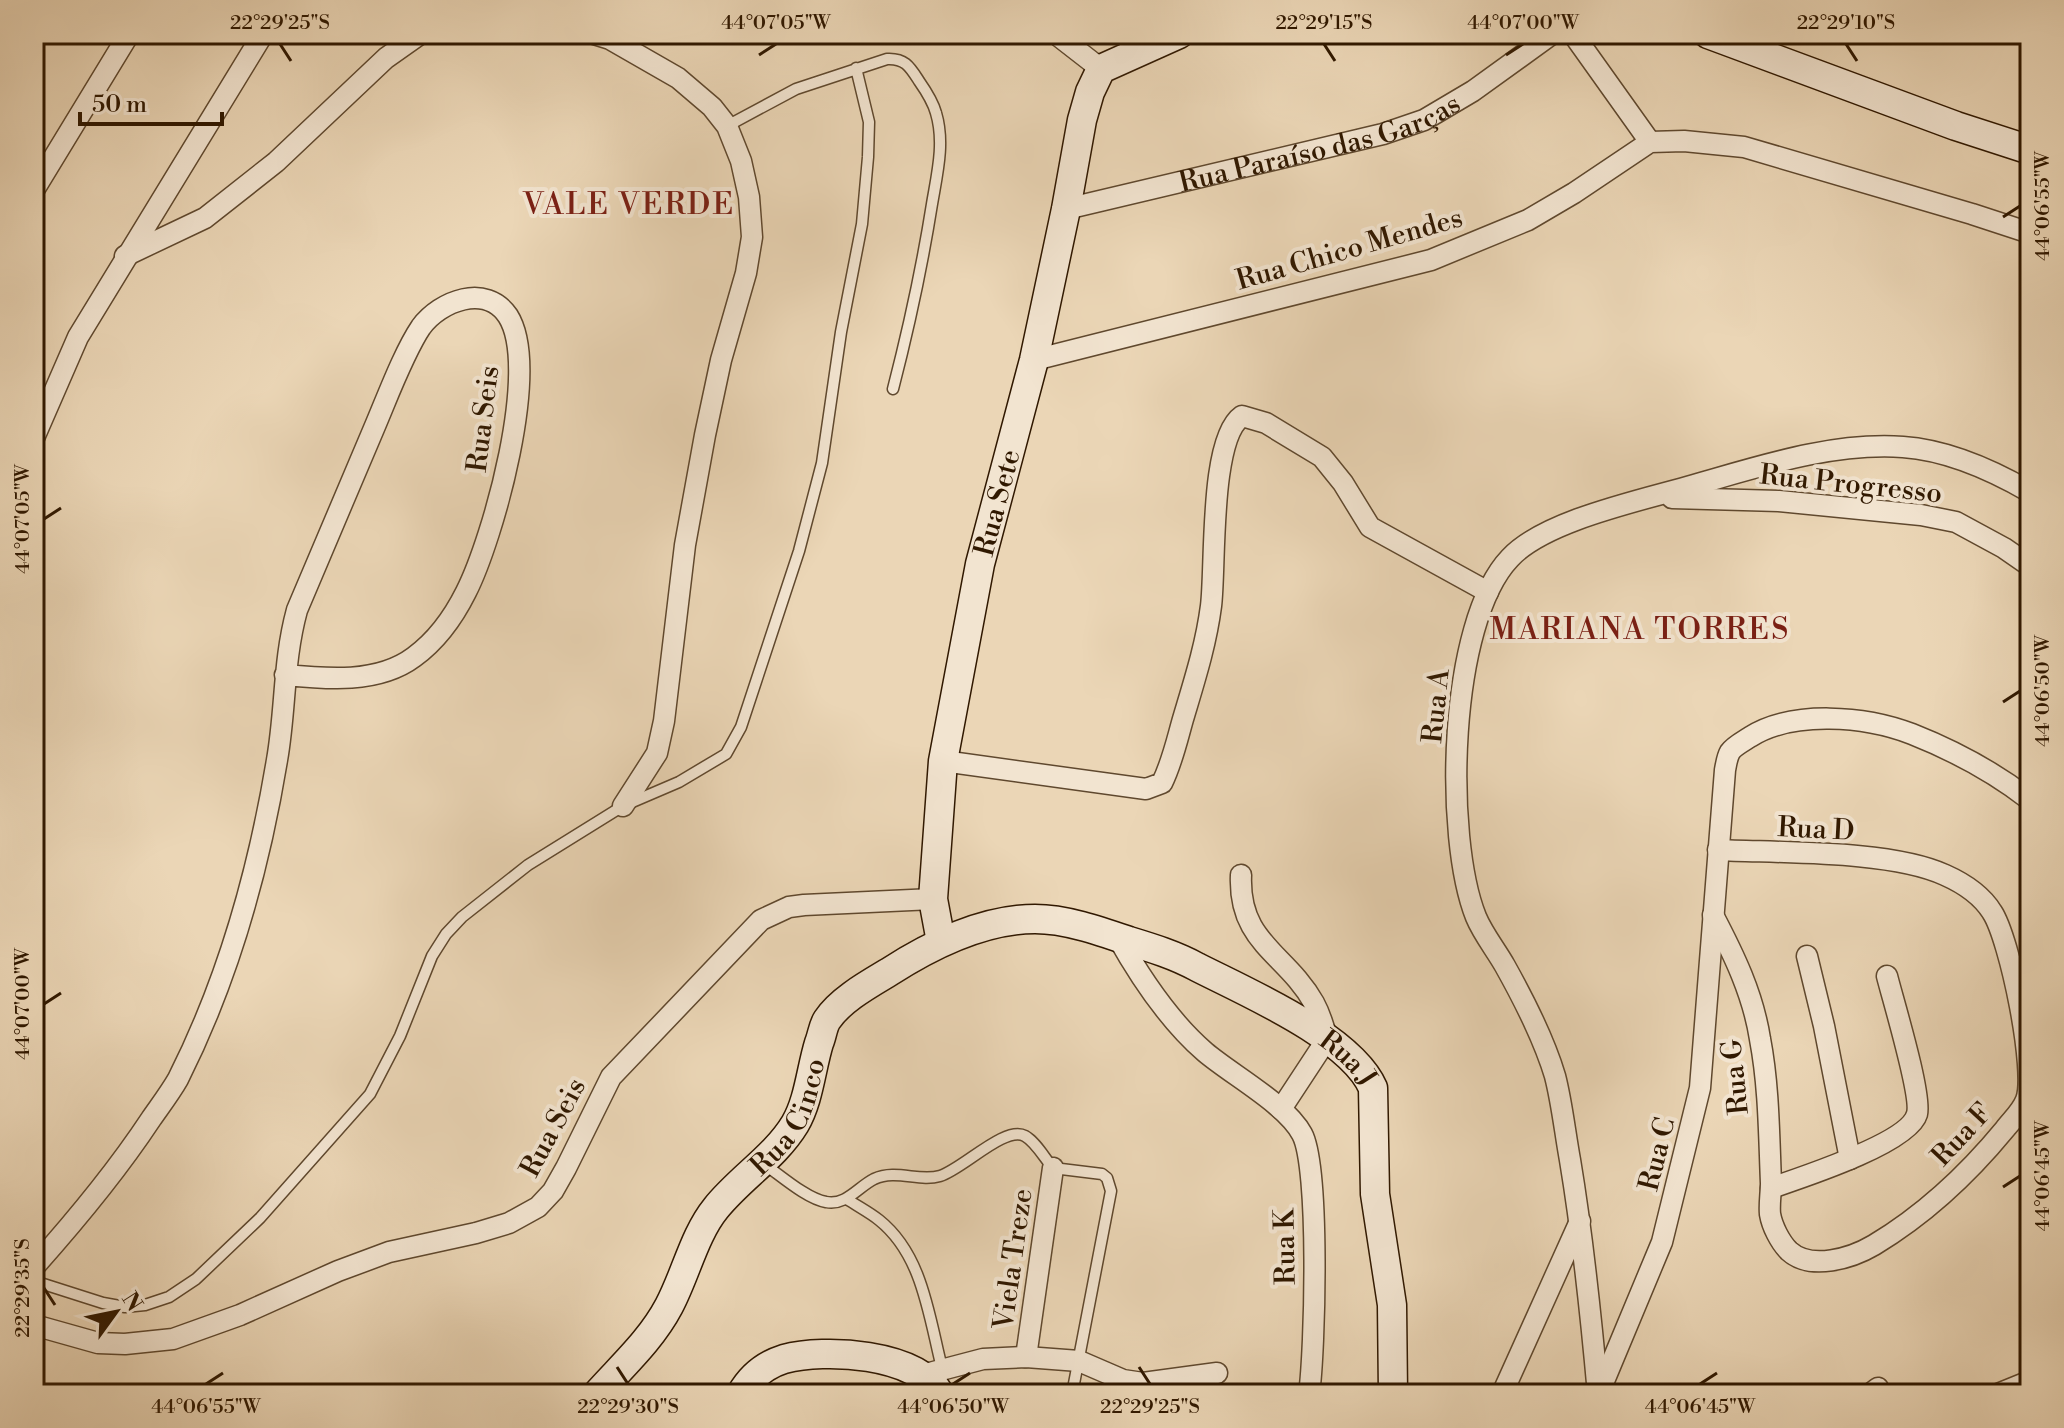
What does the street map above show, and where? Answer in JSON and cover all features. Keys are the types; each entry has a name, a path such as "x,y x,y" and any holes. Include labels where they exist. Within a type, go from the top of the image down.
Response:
{"street":[{"path":"34,190 129,34"},
{"path":"34,438 78,337 263,34"},
{"path":"125,256 205,218 276,162 386,58 420,34"},
{"path":"594,34 610,39 678,78 712,107 727,126 744,173 752,237 746,273 721,360 705,435 685,545 664,721 657,753 623,806"},
{"path":"1056,34 1101,69 1179,34"},
{"name":"Rua Paraíso das Garças","path":"1066,209 1383,134 1424,120 1473,91 1552,34"},
{"path":"1573,34 1650,142 1684,141 1744,147 2030,233"},
{"path":"1708,34 1956,126 2030,150"},
{"name":"Rua Sete","path":"941,942 933,899 943,761 980,564 1034,360 1082,120 1101,69"},
{"name":"Rua Chico Mendes","path":"1034,360 1431,260 1528,220 1650,142"},
{"name":"Rua Seis","path":"34,1267 131,1149 176,1081 208,1012 238,926 259,850 278,760 284,709 285,675 288,643 297,610 421,327 438,311 456,301 474,296 497,305 508,317 518,345 515,424 500,497 467,591 436,638 411,659 388,670 323,679 285,675"},
{"path":"943,761 1146,789 1162,783 1199,666 1211,606 1218,485 1234,424 1242,416 1266,423 1322,457 1370,527 1488,592"},
{"name":"Rua A","path":"1598,1394 1580,1221 1555,1076 1507,969 1476,918 1461,849 1457,736 1470,649 1488,592 1508,560 1538,538 1574,522 1781,460 1852,449 1904,447 1954,457 2030,492"},
{"name":"Rua Progresso","path":"1653,497 1779,501 1956,522 2030,566"},
{"path":"1713,915 1725,770 1730,752 1763,729 1790,720 1823,719 1865,723 1909,733 2001,777 2030,800"},
{"name":"Rua D","path":"1718,850 1902,863 1944,874 1970,889"},
{"path":"1241,875 1240,897 1247,920 1314,1003 1327,1039 1281,1109"},
{"name":"Rua F","path":"1781,1240 1802,1259 1817,1261 1853,1254 1873,1246 1938,1199 1987,1151 2021,1109 2027,1097 2029,1079 2015,972 1996,918 1970,889"},
{"name":"Rua Seis","path":"34,1325 98,1343 173,1339 240,1315 389,1252 509,1223 538,1207 553,1191 611,1077 761,920 789,907 804,905 933,899"},
{"name":"Rua G","path":"1713,915 1739,965 1760,1036 1771,1188 1770,1213 1781,1240"},
{"name":"Rua C","path":"1598,1394 1662,1242 1683,1166 1700,1088 1712,963 1713,915"},
{"name":"Rua J","path":"1034,919 1062,921 1181,958 1327,1039 1359,1063 1373,1088 1375,1194 1392,1305 1393,1394"},
{"name":"Rua Cinco","path":"597,1394 654,1333 716,1208 762,1163 795,1124 805,1101 826,1021 873,981 941,942 998,924 1034,919"},
{"name":"Rua K","path":"1117,936 1150,989 1202,1050 1281,1109 1302,1133 1309,1159 1312,1209 1313,1363 1309,1394"},
{"path":"1807,956 1850,1159"},
{"path":"1771,1188 1850,1159 1904,1130 1916,1116 1910,1065 1887,976"},
{"name":"Viela Treze","path":"1026,1357 1053,1168"},
{"path":"1502,1394 1580,1221"},
{"path":"741,1394 757,1373 781,1360 821,1352 872,1358 935,1379 983,1359 1026,1357 1079,1361 1123,1380 1143,1383 1217,1373"},
{"path":"1998,1394 2030,1381"}],"lane":[{"path":"727,126 796,89 887,59 906,62 927,93 936,113 939,165 920,281 893,389"},
{"path":"34,1281 125,1307 145,1305 169,1297 196,1279 260,1218 370,1094 400,1036 432,956 462,917 528,865 623,806 679,782 726,754 741,727 799,551 822,463 841,332 862,224 869,122 856,68"},
{"path":"762,1163 817,1199 829,1203 847,1199 870,1181 882,1176 936,1177 951,1172 999,1139 1016,1133 1027,1136 1053,1168 1102,1174 1107,1178 1111,1191 1072,1394"},
{"path":"847,1199 880,1221 911,1257 920,1282 935,1379"}],"district":[{"name":"VALE VERDE","path":"629,204"},
{"name":"MARIANA TORRES","path":"1640,629"}]}
